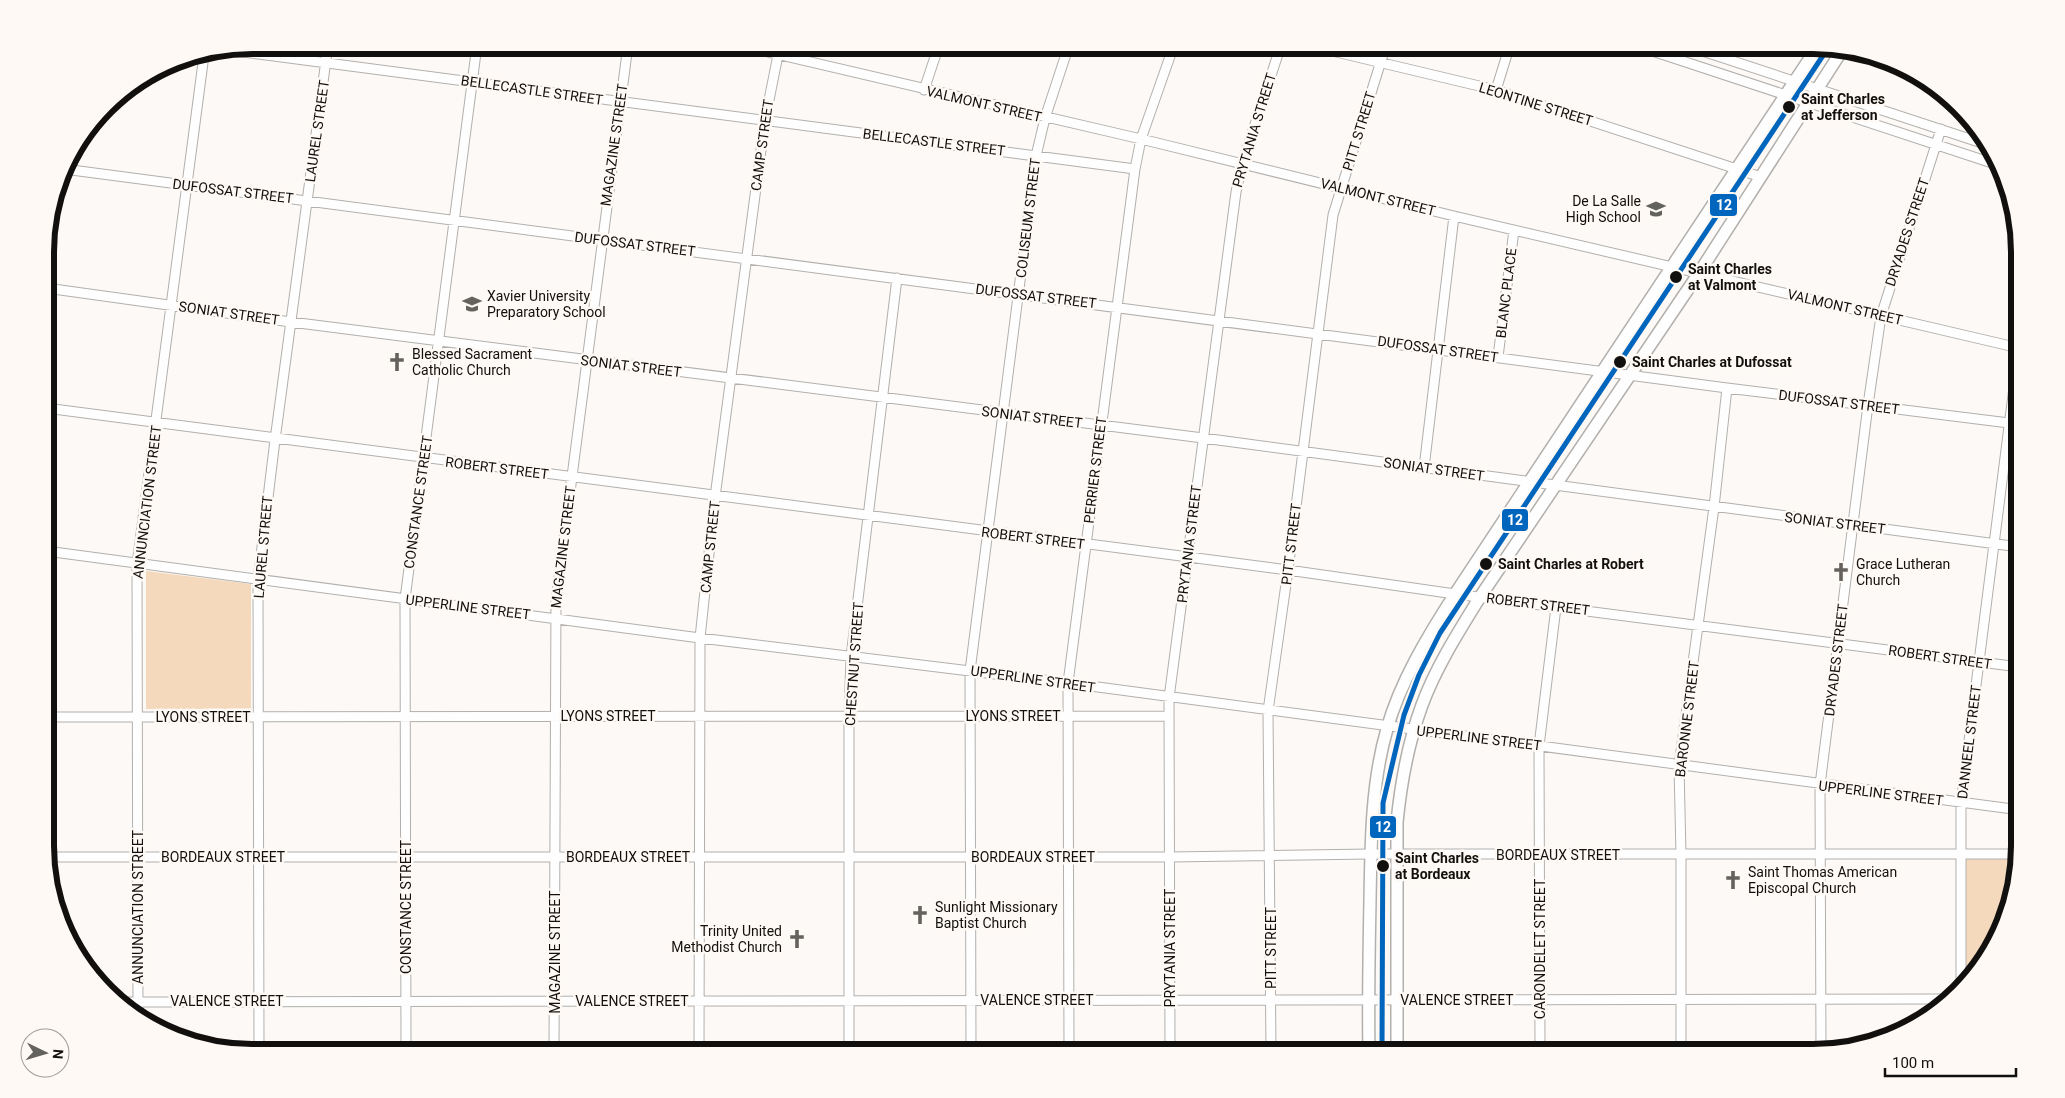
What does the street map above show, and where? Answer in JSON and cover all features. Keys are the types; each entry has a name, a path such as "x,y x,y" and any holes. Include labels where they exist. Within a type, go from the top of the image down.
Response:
{"main road":[{"path":"1369,1044 1370,854 1379,761 1388,727 1417,656 1455,594 1601,371 1813,54"},
{"path":"1397,1044 1397,855 1400,791 1422,704 1436,673 1480,597 1699,274 1839,55"}],"street":[{"name":"BELLECASTLE STREET","path":"258,54 1135,169"},
{"name":"LAUREL STREET","path":"259,1044 258,580 274,440 327,54"},
{"name":"CONSTANCE STREET","path":"406,1044 405,599 476,54"},
{"name":"MAGAZINE STREET","path":"554,1044 555,618 627,54"},
{"name":"CAMP STREET","path":"699,1044 700,638 715,497 746,258 765,120 777,54"},
{"name":"VALMONT STREET","path":"796,54 924,90 1142,139 1454,216 2011,346"},
{"path":"924,90 936,54"},
{"name":"COLISEUM STREET","path":"971,1044 970,670 1036,156 1045,118 1065,54"},
{"name":"PERRIER STREET","path":"1069,1044 1068,683 1100,425 1135,169 1142,139 1171,54"},
{"name":"PRYTANIA STREET","path":"1170,1044 1169,698 1236,192 1242,164 1278,54"},
{"name":"LEONTINE STREET","path":"1346,54 1496,90 1761,176"},
{"name":"PITT STREET","path":"1271,1044 1268,712 1334,215 1383,54"},
{"path":"1496,90 1507,54"},
{"path":"1661,54 1990,162"},
{"path":"1711,54 1978,141"},
{"name":"ANNUNCIATION STREET","path":"138,1008 137,564 203,60"},
{"name":"DRYADES STREET","path":"1821,1044 1820,785 1868,405 1881,316 1941,129"},
{"name":"DUFOSSAT STREET","path":"71,170 1117,306 1727,388 2009,423"},
{"path":"1424,468 1454,216"},
{"name":"BLANC PLACE","path":"1498,357 1514,230"},
{"name":"CHESTNUT STREET","path":"849,1044 849,716 852,657 897,278"},
{"name":"SONIAT STREET","path":"54,289 291,322 1303,451 2011,546"},
{"name":"BARONNE STREET","path":"1681,1044 1679,766 1714,507 1727,388"},
{"name":"DANNEEL STREET","path":"1961,978 1961,803 2011,408"},
{"name":"ROBERT STREET","path":"54,409 274,440 1288,570 1455,594 2011,666"},
{"name":"UPPERLINE STREET","path":"54,552 700,638 970,670 1268,712 2011,809"},
{"name":"CARONDELET STREET","path":"1540,1044 1539,746 1556,606"},
{"name":"LYONS STREET","path":"54,717 1169,716"},
{"name":"BORDEAUX STREET","path":"54,858 2011,854"},
{"name":"VALENCE STREET","path":"130,1002 1940,998"}],"shaded area":[{"path":"146,571 251,584 251,709 146,709"},
{"path":"2011,854 2010,872 2001,910 1985,945 1961,978 1961,855"}],"transit line":[{"name":"12","path":"1382,1044 1383,803 1404,715 1419,675 1440,633 1824,54"}],"place":[{"name":"Saint Charles at Jefferson","path":"1789,107"},
{"name":"De La Salle High School","path":"1656,209"},
{"name":"Saint Charles at Valmont","path":"1676,277"},
{"name":"Xavier University Preparatory School","path":"472,304"},
{"name":"Blessed Sacrament Catholic Church","path":"397,362"},
{"name":"Saint Charles at Dufossat","path":"1620,362"},
{"name":"Saint Charles at Robert","path":"1486,564"},
{"name":"Grace Lutheran Church","path":"1841,572"},
{"name":"Saint Charles at Bordeaux","path":"1383,866"},
{"name":"Saint Thomas American Episcopal Church","path":"1733,880"},
{"name":"Sunlight Missionary Baptist Church","path":"920,915"},
{"name":"Trinity United Methodist Church","path":"797,939"}]}
